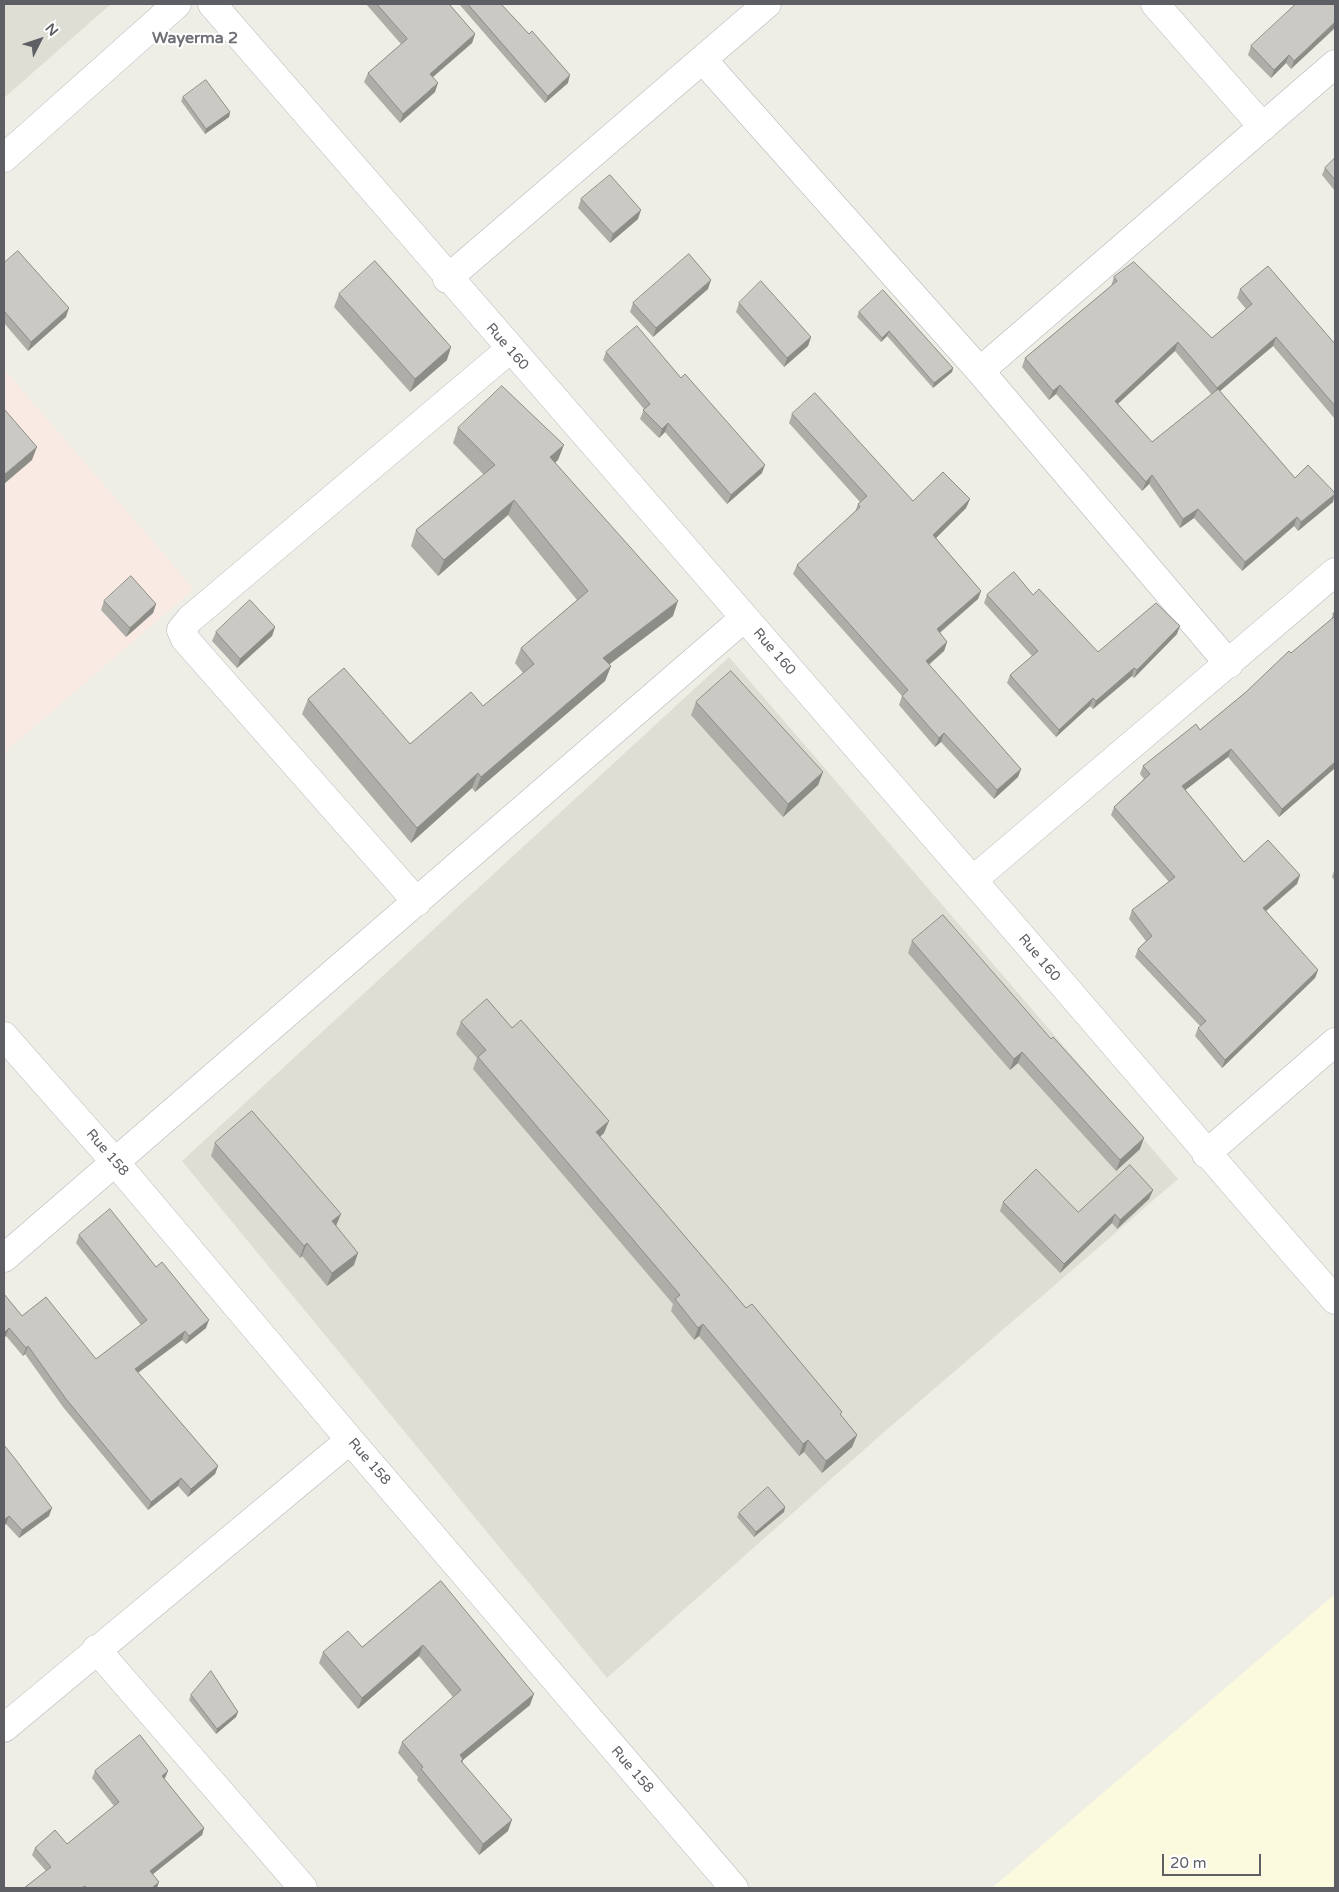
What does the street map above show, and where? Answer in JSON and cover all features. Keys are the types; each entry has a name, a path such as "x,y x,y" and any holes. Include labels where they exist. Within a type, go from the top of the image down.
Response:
{"street":[{"path":"4,158 177,4"},
{"name":"Rue 160","path":"212,4 447,279 973,880 1206,1154 1335,1300"},
{"path":"447,279 767,4"},
{"path":"1155,4 1263,127"},
{"path":"703,60 980,371 1229,664"},
{"path":"980,371 1335,64"},
{"path":"417,902 186,639 181,630 198,613 509,350"},
{"path":"973,880 1335,572"},
{"path":"4,1258 744,618"},
{"name":"Rue 158","path":"4,1036 116,1162 350,1440 734,1888"},
{"path":"1206,1154 1335,1042"},
{"path":"4,1728 350,1440"},
{"path":"96,1650 303,1888"}],"shaded area":[{"path":"4,4 111,4 4,98"},
{"path":"4,369 194,589 4,753"},
{"path":"729,657 1178,1179 884,1432 607,1678 182,1161"},
{"path":"1335,1594 1335,1888 992,1888"}],"building":[{"path":"377,4 449,4 475,34 430,74 438,83 403,114 368,73 407,39"},
{"path":"468,4 501,4 529,34 532,31 570,75 548,96"},
{"path":"1296,4 1335,4 1335,22 1294,61 1289,55 1274,70 1251,46"},
{"path":"206,80 230,112 206,129 183,97"},
{"path":"1335,158 1335,180 1325,168"},
{"path":"610,175 641,210 613,234 581,199"},
{"path":"18,251 69,308 31,342 4,311 4,263"},
{"path":"689,254 711,280 656,328 633,303"},
{"path":"375,261 451,347 415,379 339,294"},
{"path":"1134,262 1212,338 1252,304 1240,289 1268,266 1335,344 1335,406 1276,337 1217,388 1178,342 1115,401 1152,442 1218,389 1295,478 1308,465 1335,493 1301,522 1297,517 1245,562 1198,509 1183,519 1152,475 1146,482 1060,385 1053,391 1025,358 1117,281 1114,277"},
{"path":"761,281 811,337 787,358 739,303"},
{"path":"883,290 953,368 934,383 889,331 882,338 859,312"},
{"path":"637,326 681,378 685,374 765,465 731,495 668,423 662,429 643,410 650,404 606,352"},
{"path":"502,386 564,445 550,457 678,601 603,658 611,666 481,777 478,773 417,828 308,699 344,668 410,744 471,692 483,706 534,664 521,648 588,591 514,500 444,560 416,530 495,465 458,428"},
{"path":"815,393 913,501 943,472 970,499 933,535 981,591 937,629 947,642 926,661 1021,769 997,790 944,733 939,738 902,696 908,690 797,565 860,507 858,504 867,496 792,414"},
{"path":"4,409 37,447 5,474 4,472"},
{"path":"1014,572 1033,595 1039,589 1098,652 1156,603 1180,626 1137,670 1134,668 1096,701 1093,698 1059,730 1010,675 1038,651 987,595"},
{"path":"131,576 156,604 130,628 104,601"},
{"path":"250,600 275,627 240,659 216,632"},
{"path":"1335,616 1335,762 1282,809 1231,749 1182,786 1244,862 1268,840 1300,875 1263,908 1318,970 1225,1060 1198,1028 1206,1021 1138,949 1152,936 1132,910 1175,877 1114,807 1150,774 1143,766 1196,724 1200,730 1246,692 1289,651 1291,653"},
{"path":"731,671 823,772 788,804 696,702"},
{"path":"943,915 1051,1039 1053,1037 1144,1138 1120,1160 1022,1052 1014,1059 912,941"},
{"path":"487,999 512,1028 521,1020 609,1121 596,1132 746,1308 752,1304 842,1412 840,1414 857,1435 826,1461 808,1440 803,1444 703,1324 698,1328 675,1299 680,1295 478,1057 486,1050 461,1022"},
{"path":"252,1111 341,1214 332,1221 358,1253 332,1273 307,1243 304,1246 215,1143"},
{"path":"1130,1165 1153,1190 1120,1220 1115,1214 1064,1264 1003,1202 1036,1169 1078,1212"},
{"path":"110,1209 156,1267 162,1262 209,1320 189,1336 185,1331 135,1369 218,1466 191,1489 181,1478 151,1502 66,1399 28,1346 26,1348 9,1328 4,1333 4,1294 22,1316 46,1297 96,1359 147,1320 79,1235"},
{"path":"4,1445 52,1508 22,1530 9,1516 4,1520"},
{"path":"768,1487 785,1507 756,1532 739,1513"},
{"path":"441,1581 534,1694 460,1755 463,1759 461,1761 512,1820 483,1844 421,1769 423,1767 402,1742 461,1690 423,1645 362,1698 323,1652 348,1631 362,1647"},
{"path":"211,1671 238,1712 217,1729 191,1695"},
{"path":"140,1735 168,1771 162,1776 204,1828 150,1871 159,1882 152,1888 86,1888 85,1886 82,1888 24,1888 51,1867 35,1848 55,1830 67,1844 119,1802 95,1771"}],"district":[{"name":"Wayerma 2","path":"195,39"}]}
